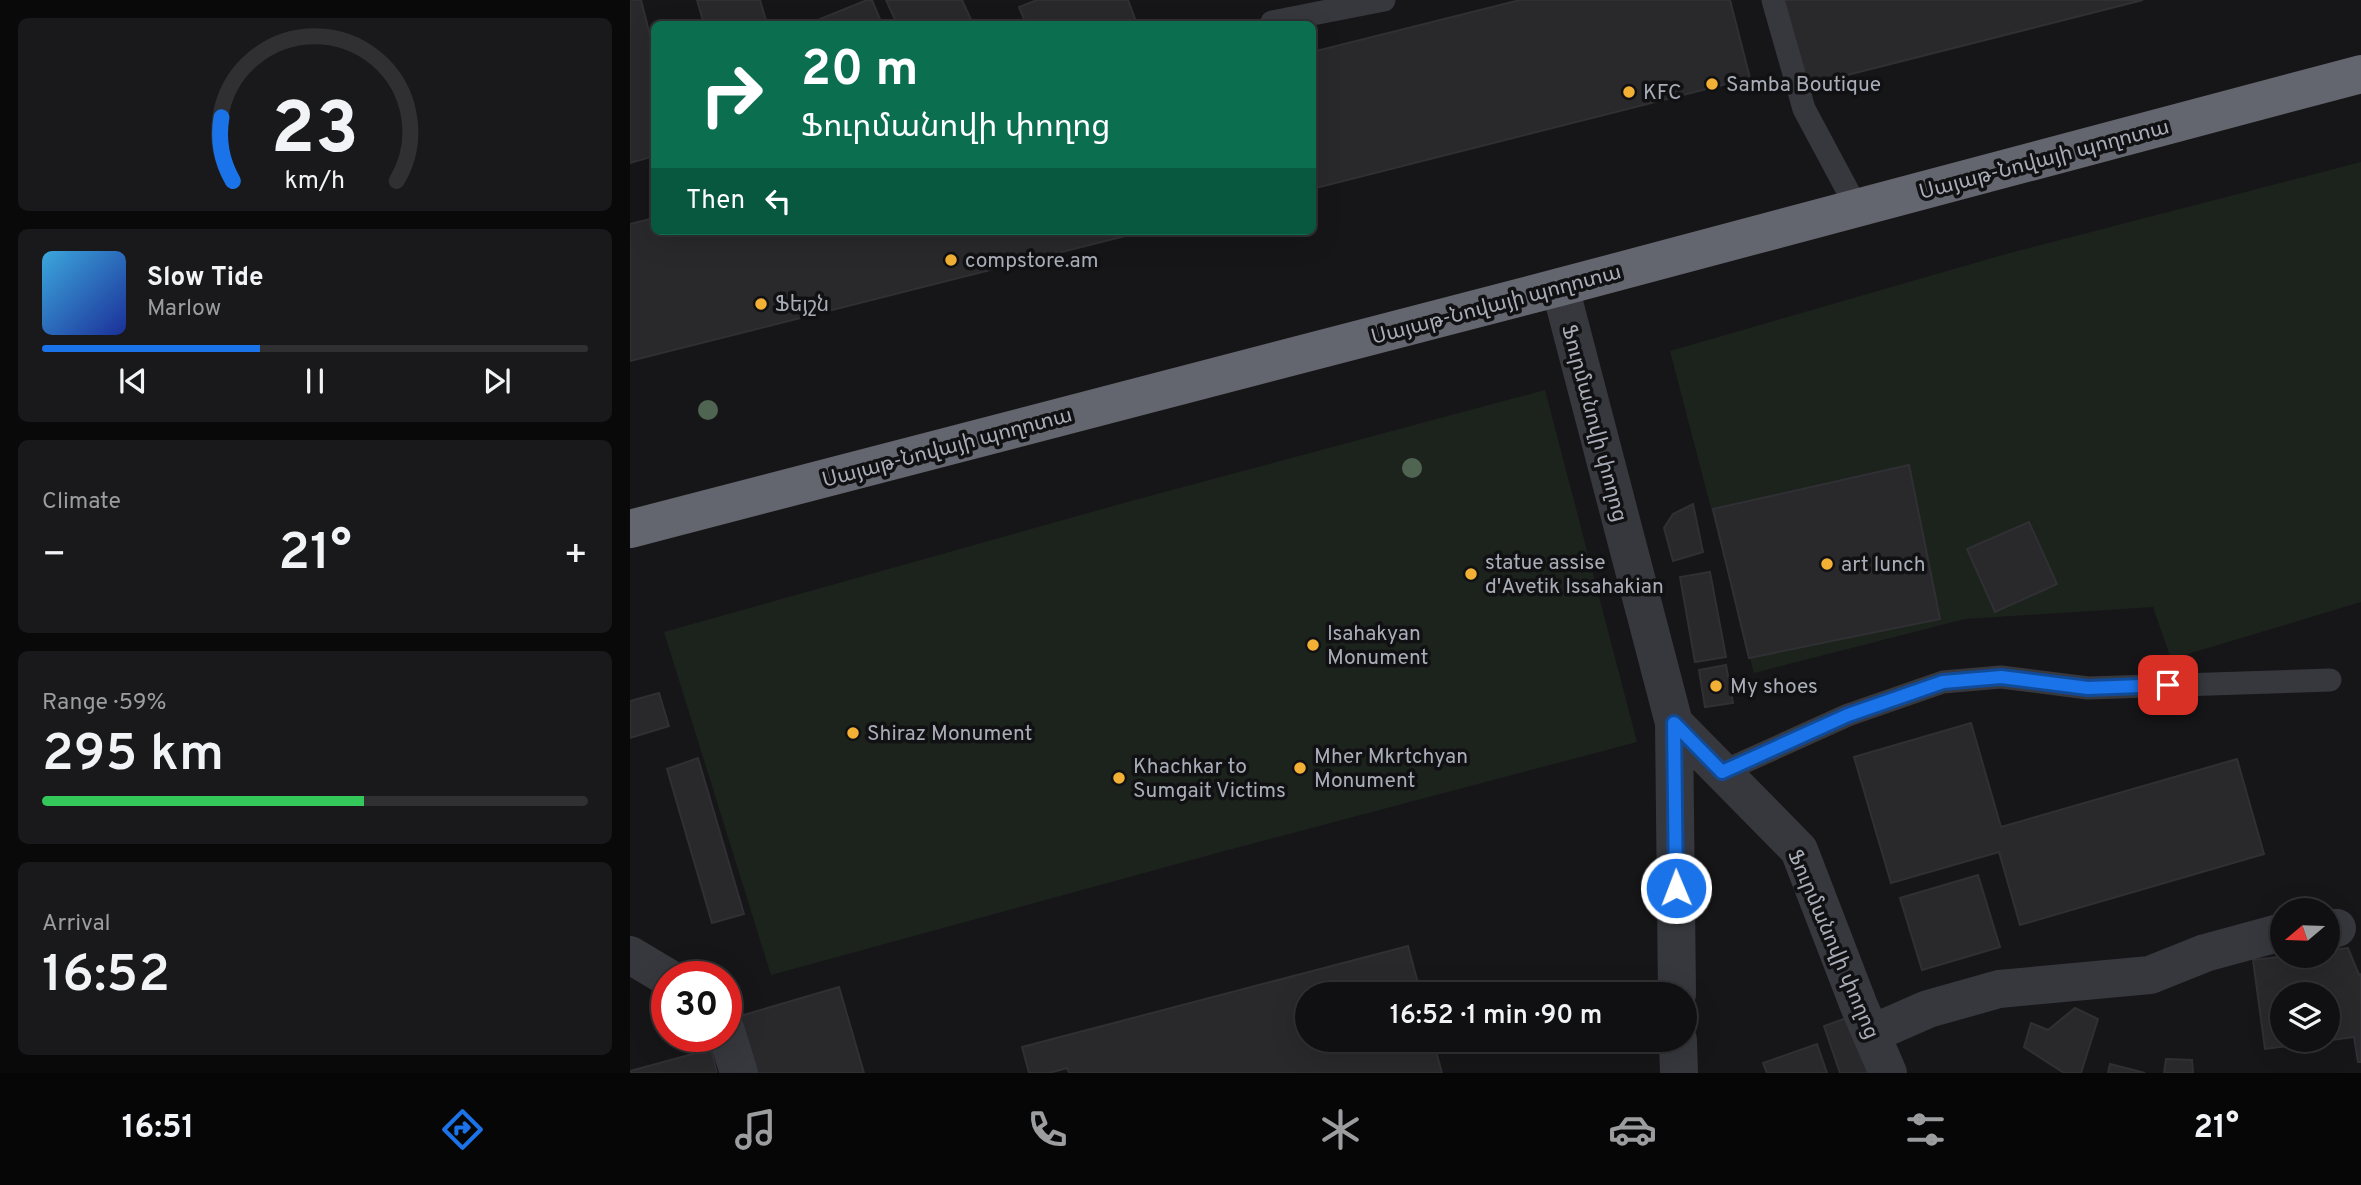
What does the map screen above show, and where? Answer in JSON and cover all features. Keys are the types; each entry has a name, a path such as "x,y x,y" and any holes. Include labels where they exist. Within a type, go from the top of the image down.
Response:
{"highway":[{"name":"Սայաթ-Նովայի պողոտա","path":"630,529 1560,287 2361,74"}],"street":[{"name":"Ֆուրմանովի փողոց","path":"1560,287 1674,723 1799,850 1888,1073"},
{"path":"1674,723 1677,982"},
{"path":"1871,1034 1928,1009 1999,989 2150,975 2205,953 2270,935"},
{"path":"630,955 651,967"},
{"path":"732,1052 739,1073"},
{"path":"1678,1052 1679,1073"}],"lane":[{"path":"1277,21 1384,0"},
{"path":"1773,0 1804,109 1857,208"},
{"path":"1722,772 1848,715 1943,682 2001,677 2088,688 2330,680"}],"shaded area":[{"path":"2361,162 2361,602 2171,659 2153,607 1965,619 1754,673 1670,351 2006,254"},
{"path":"1545,390 1637,742 771,975 664,632 1131,501"}],"building":[{"path":"630,0 641,0 651,39 651,157 630,163"},
{"path":"697,0 760,0 766,21 703,21"},
{"path":"872,0 881,21 821,21 820,19"},
{"path":"886,0 962,0 972,21 896,21"},
{"path":"1037,0 1128,0 1136,21 1025,21 1019,7"},
{"path":"1520,0 1730,0 1750,78 1316,188 1316,51"},
{"path":"1778,0 2143,0 1800,87"},
{"path":"651,219 651,235 1129,235 630,361 630,224"},
{"name":"art lunch","path":"1909,465 1940,619 1749,658 1713,509"},
{"path":"1693,504 1703,552 1673,561 1664,528 1673,514"},
{"path":"2029,522 2057,584 1995,612 1967,549"},
{"path":"1710,572 1726,657 1695,662 1680,577"},
{"name":"My shoes","path":"1726,665 1733,703 1705,707 1699,670"},
{"path":"659,693 669,726 630,738 630,701"},
{"path":"1971,723 2001,827 2237,759 2264,854 2020,925 1999,852 1891,883 1854,757"},
{"path":"698,758 744,914 712,923 667,769"},
{"path":"1978,875 2000,947 1922,970 1900,898"},
{"path":"1408,946 1418,982 1295,982 1295,1052 1436,1052 1442,1073 1069,1073 1067,1068 1049,1073 1029,1073 1022,1047"},
{"path":"2348,948 2359,975 2361,974 2361,1062 2358,1062 2354,1037 2340,1039 2340,982 2270,982 2270,1048 2265,1049 2253,960 2270,958 2270,968 2340,968 2340,949"},
{"path":"839,987 864,1073 754,1073 742,1033 742,1016"},
{"path":"2075,1008 2098,1019 2081,1073 2064,1073 2024,1047 2031,1023 2048,1030"},
{"path":"1849,1017 1868,1073 1840,1073 1824,1026"},
{"path":"1817,1044 1827,1073 1767,1073 1763,1063"},
{"path":"700,1052 712,1052 717,1073 630,1073"},
{"path":"2166,1059 2192,1060 2193,1073 2164,1073"},
{"path":"2110,1064 2145,1073 2108,1073"}],"place":[{"name":"Samba Boutique","path":"1712,84"},
{"name":"KFC","path":"1629,92"},
{"name":"compstore.am","path":"951,260"},
{"name":"Ֆեյշն","path":"761,304"},
{"name":"art lunch","path":"1827,564"},
{"name":"statue assise d'Avetik Issahakian","path":"1471,574"},
{"name":"Isahakyan Monument","path":"1313,645"},
{"name":"My shoes","path":"1716,686"},
{"name":"Shiraz Monument","path":"853,733"},
{"name":"Mher Mkrtchyan Monument","path":"1300,768"},
{"name":"Khachkar to Sumgait Victims","path":"1119,778"}],"route":[{"path":"1676,888 1674,723 1722,772 1848,715 1943,682 2001,677 2088,688 2168,685"}]}
